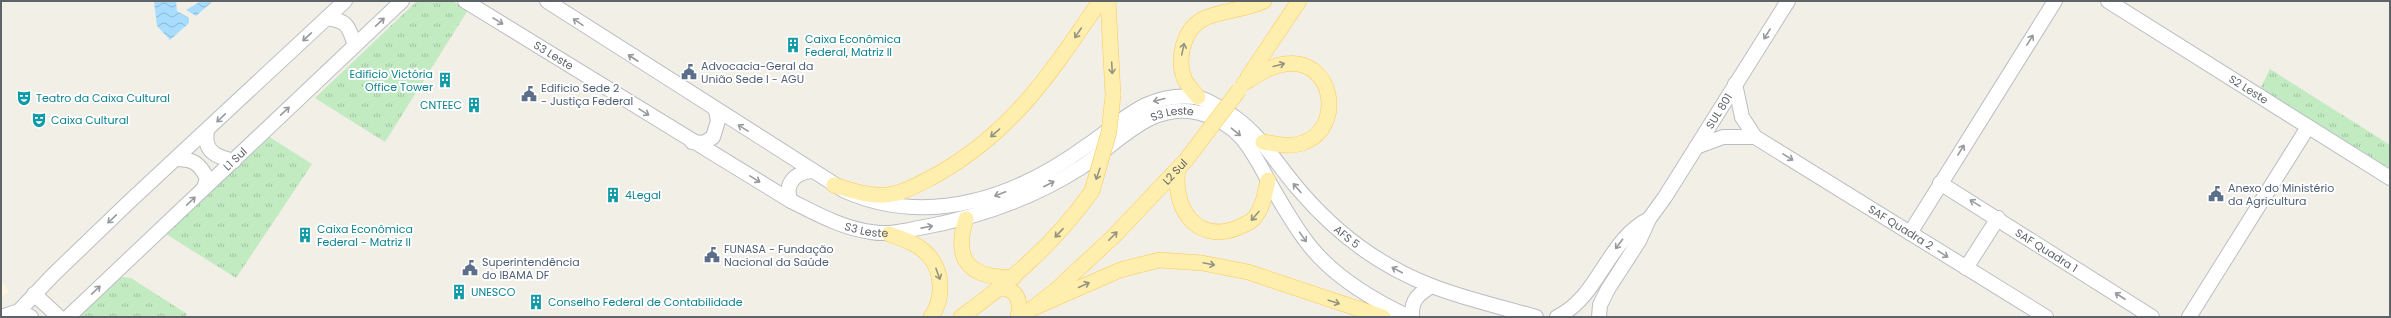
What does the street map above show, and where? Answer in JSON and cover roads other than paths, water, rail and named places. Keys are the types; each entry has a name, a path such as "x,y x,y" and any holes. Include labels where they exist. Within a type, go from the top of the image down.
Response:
{"main road":[{"path":"834,185 860,193 893,194 915,186 964,159 998,132 1024,105 1047,78 1100,1"},
{"path":"961,317 1014,277 1073,218 1092,191 1109,132 1113,94 1108,1"},
{"path":"1198,97 1185,80 1181,64 1183,47 1192,28 1203,19 1264,1"},
{"name":"L2 Sul","path":"1020,317 1036,307 1114,236 1182,165 1242,86 1299,1"},
{"path":"1242,86 1268,68 1286,63 1308,67 1316,72 1328,88 1330,100 1328,113 1323,126 1314,136 1306,142 1295,146 1263,142"},
{"path":"1182,165 1176,185 1178,198 1185,214 1198,226 1215,232 1230,230 1254,219 1261,208 1268,180"},
{"path":"966,219 961,234 960,246 968,265 989,276 1014,277"},
{"path":"889,234 913,244 930,256 940,277 941,292 937,309 931,317"},
{"path":"1036,307 1120,270 1159,260 1202,263 1248,272 1383,317"},
{"path":"1001,288 1013,291 1018,297 1020,304 1020,317"}],"street":[{"path":"1,317 25,314 34,294 345,1"},
{"name":"L1 Sul","path":"68,317 402,1"},
{"name":"S3 Leste","path":"465,1 692,142 791,201 847,227 889,234 966,219 1014,202 1056,181 1080,168 1146,119 1178,110 1201,113 1225,124 1238,134 1253,151 1268,180"},
{"name":"S3 Leste","path":"546,1 834,185 869,200 912,209 949,207 987,199 1054,169 1140,106 1171,97 1198,97"},
{"name":"SUL 801","path":"1599,317 1600,305 1608,289 1639,241 1649,219 1788,1"},
{"path":"1910,233 2055,1"},
{"name":"S2 Leste","path":"2108,1 2390,178"},
{"path":"327,18 339,20 348,25 355,45"},
{"name":"SAF Quadra 2","path":"1735,84 1742,117 1755,137 2046,317"},
{"name":"AFS 5","path":"1198,97 1235,116 1263,142 1287,176 1337,230 1361,249 1397,270 1432,286 1536,317"},
{"path":"692,142 704,142 713,137 718,121 716,111"},
{"path":"2190,317 2308,127"},
{"path":"207,132 205,140 209,150 216,156 234,160"},
{"path":"1696,147 1723,137 1755,137"},
{"path":"176,159 195,161 201,167 207,178 204,188"},
{"path":"791,201 788,190 792,180 797,174 812,171"},
{"path":"1268,180 1310,246 1333,269 1373,298 1409,317"},
{"name":"SAF Quadra 1","path":"1940,183 1998,218 2152,317"},
{"path":"1966,268 1998,218"},
{"name":"SUL 801","path":"1557,317 1564,314 1583,296 1626,235 1649,219"},
{"path":"1608,260 1621,269"},
{"path":"1412,317 1412,302 1422,292 1432,286"},
{"path":"34,294 59,317"}],"water":[{"path":"154,1 176,1 177,11 189,18 189,23 170,40 157,26"},
{"path":"201,1 213,1 196,16 186,10"}],"place":[{"name":"Caixa Econômica Federal, Matriz II","path":"793,45"},
{"name":"Advocacia-Geral da União Sede I - AGU","path":"689,72"},
{"name":"Edifício Victória Office Tower","path":"445,80"},
{"name":"Edificio Sede 2 - Justiça Federal","path":"529,94"},
{"name":"Teatro da Caixa Cultural","path":"24,98"},
{"name":"CNTEEC","path":"474,105"},
{"name":"Caixa Cultural","path":"39,120"},
{"name":"Anexo do Ministério da Agricultura","path":"2216,194"},
{"name":"4Legal","path":"613,195"},
{"name":"Caixa Econômica Federal - Matriz II","path":"305,235"},
{"name":"FUNASA - Fundação Nacional da Saúde","path":"712,255"},
{"name":"Superintendência do IBAMA DF","path":"470,268"},
{"name":"UNESCO","path":"459,292"},
{"name":"Conselho Federal de Contabilidade","path":"536,302"}]}
